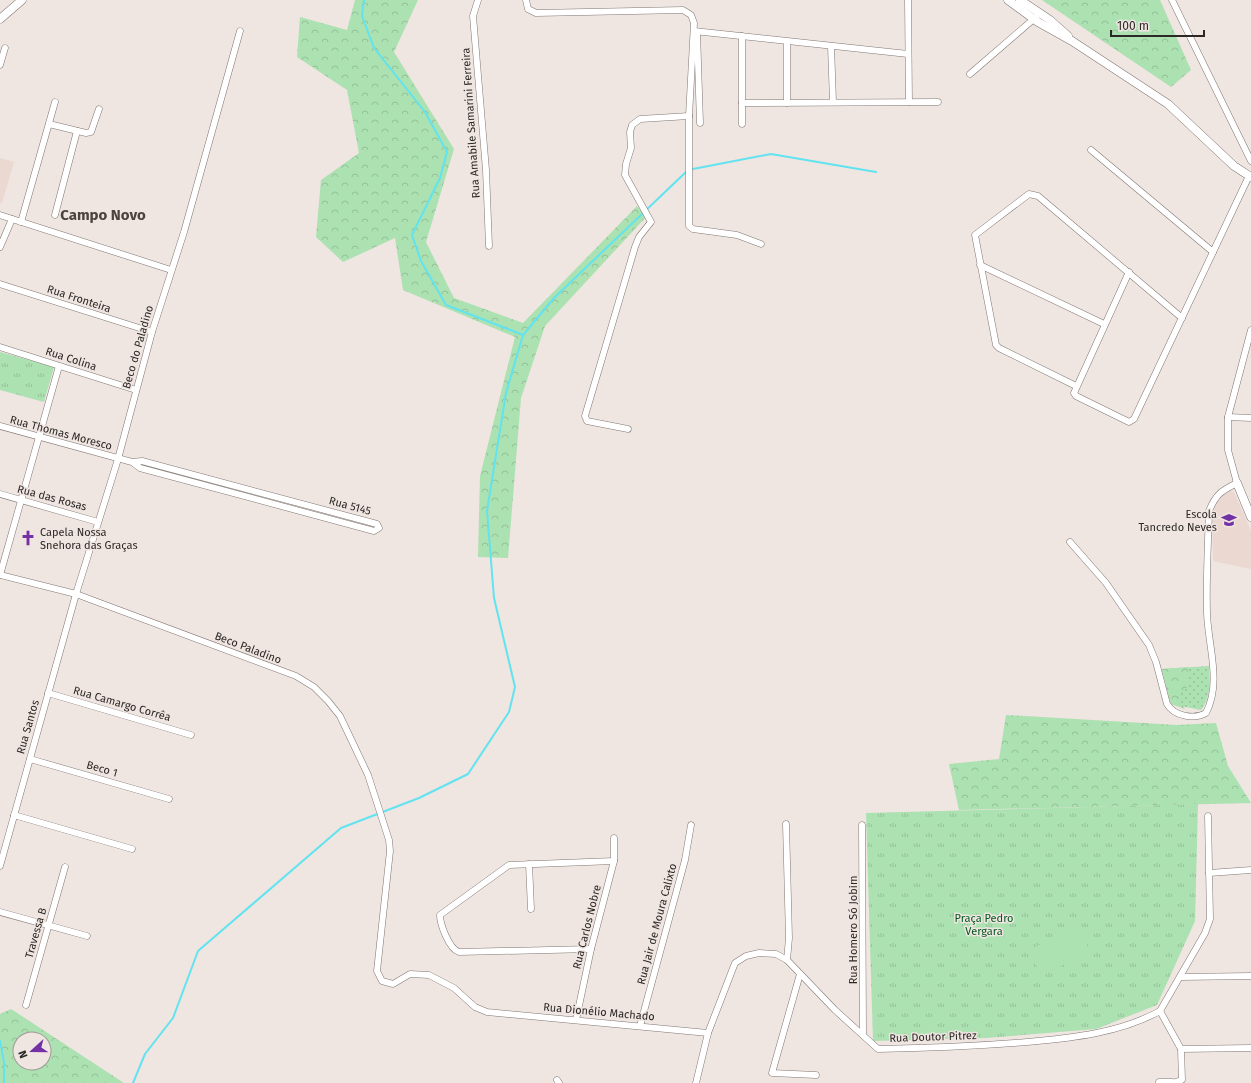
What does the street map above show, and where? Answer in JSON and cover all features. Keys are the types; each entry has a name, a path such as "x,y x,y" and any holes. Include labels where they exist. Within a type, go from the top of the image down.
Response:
{"main road":[{"path":"0,19 22,0"},
{"path":"1008,0 1037,16 1072,41 1168,104 1234,166 1250,176"},
{"path":"1020,0 1037,16"},
{"path":"1237,483 1251,517"}],"street":[{"name":"Rua Amabile Samarini Ferreira","path":"478,0 473,16 486,170 489,246"},
{"path":"526,0 528,9 536,13 688,11 693,19 695,32 700,123"},
{"path":"908,0 909,102"},
{"path":"1172,0 1251,160"},
{"path":"970,74 1037,16"},
{"name":"Beco do Paladino","path":"76,594 118,459 152,332 184,232 240,31"},
{"path":"695,32 908,54"},
{"path":"695,32 689,116 689,226 693,229 737,235 761,244"},
{"path":"742,36 742,124"},
{"path":"787,42 787,103"},
{"path":"831,46 833,102"},
{"path":"0,64 5,48"},
{"path":"21,222 55,102"},
{"path":"742,103 938,102"},
{"path":"49,124 86,133 90,132 99,108"},
{"path":"628,429 587,421 585,416 635,247 639,237 651,222 625,175 626,164 631,148 630,132 632,125 640,119 689,116"},
{"path":"55,215 78,131"},
{"path":"1091,150 1213,252"},
{"path":"1129,272 1104,324 1074,393 1076,396 1127,422 1132,422 1250,176"},
{"path":"1076,386 997,346 974,237 975,234 1029,194 1034,194 1129,272 1182,318"},
{"path":"0,215 171,270"},
{"path":"0,246 12,219"},
{"path":"980,264 1104,324"},
{"name":"Rua Fronteira","path":"0,284 152,332"},
{"path":"1070,542 1106,583 1148,645 1156,662 1170,710 1176,713 1201,716 1206,713 1211,704 1214,678 1207,614 1209,511 1215,497 1237,483 1228,450 1228,417 1251,330"},
{"name":"Rua Colina","path":"0,347 136,390"},
{"path":"59,366 0,575 76,594"},
{"path":"1228,417 1251,418"},
{"name":"Rua Thomas Moresco","path":"0,426 118,459"},
{"name":"Rua 5145","path":"118,459 132,462 140,468 278,497 377,524 379,528 374,531 276,504 216,484"},
{"name":"Rua das Rosas","path":"0,494 98,522"},
{"path":"276,504 278,497"},
{"name":"Rua Santos","path":"0,866 76,594"},
{"name":"Beco Paladino","path":"76,594 296,676 314,687 328,701 340,716 368,775 390,846 377,963 377,975 382,982 393,984 410,974 429,975 454,988 475,1007 487,1012"},
{"name":"Rua Camargo Corrêa","path":"48,693 191,735"},
{"name":"Beco 1","path":"30,759 169,799"},
{"path":"14,815 132,849"},
{"path":"1159,1082 1172,1083 1182,1081 1181,1049 1160,1011 1205,933 1210,919 1211,903 1208,816"},
{"path":"786,824 789,938 787,960"},
{"name":"Rua Jair de Moura Calixto","path":"640,1026 684,860 691,825"},
{"name":"Rua Homero Só Jobim","path":"862,825 863,1035"},
{"name":"Rua Carlos Nobre","path":"576,1020 591,950 614,861 614,838"},
{"path":"591,950 459,952 452,947 440,917 442,912 509,865 614,861"},
{"path":"529,864 531,909"},
{"name":"Travessa B","path":"26,1005 65,867"},
{"path":"1209,873 1251,870"},
{"path":"0,912 87,936"},
{"name":"Rua Doutor Pitrez","path":"696,1083 708,1033 735,963 746,956 759,953 776,954 787,960 835,1010 878,1049 967,1047 1084,1036 1149,1018 1160,1011"},
{"path":"800,974 772,1073 816,1075"},
{"path":"1181,977 1251,976"},
{"name":"Rua Dionélio Machado","path":"487,1012 708,1033"},
{"path":"1181,1049 1251,1048"}],"shaded area":[{"path":"0,158 14,162 2,203 0,203"},
{"name":"Escola Tancredo Neves","path":"1227,490 1234,492 1251,531 1251,569 1213,561 1212,508"}],"green space":[{"path":"355,0 418,0 394,52 454,149 426,242 454,298 523,323 637,206 646,217 545,326 521,398 508,558 478,557 480,476 515,337 403,290 395,238 343,262 316,237 321,180 359,153 347,90 297,57 300,17 347,30"},
{"path":"1042,0 1160,0 1191,70 1171,87"},
{"path":"0,352 54,367 44,402 0,390"},
{"path":"1209,666 1210,684 1207,700 1201,710 1171,704 1162,669"},
{"path":"1188,667 1187,687 1178,697 1185,709 1171,704 1162,669"},
{"path":"1006,715 1177,725 1216,723 1228,766 1251,803 959,810 949,764 999,759"},
{"name":"Praça Pedro Vergara","path":"1198,804 1195,921 1157,1005 1096,1029 986,1038 873,1041 866,813"},
{"path":"1078,926 1090,951 1042,976 1029,950"},
{"path":"11,1009 45,1031 12,1031 12,1071 52,1071 52,1036 124,1083 0,1083 0,1014"}],"waterway":[{"path":"364,0 362,16 374,48 425,112 447,152 440,178 412,235 421,261 446,305 523,335"},
{"path":"693,169 771,154 876,172"},
{"path":"133,1083 145,1054 173,1018 198,951 341,828 419,798 468,774 509,712 515,687 494,598 487,511 506,393 523,335 554,298 686,172"},
{"path":"0,1041 4,1062 4,1083"}],"place":[{"name":"Escola Tancredo Neves","path":"1229,520"},
{"name":"Capela Nossa Snehora das Graças","path":"28,538"}],"district":[{"name":"Campo Novo","path":"103,215"}]}
